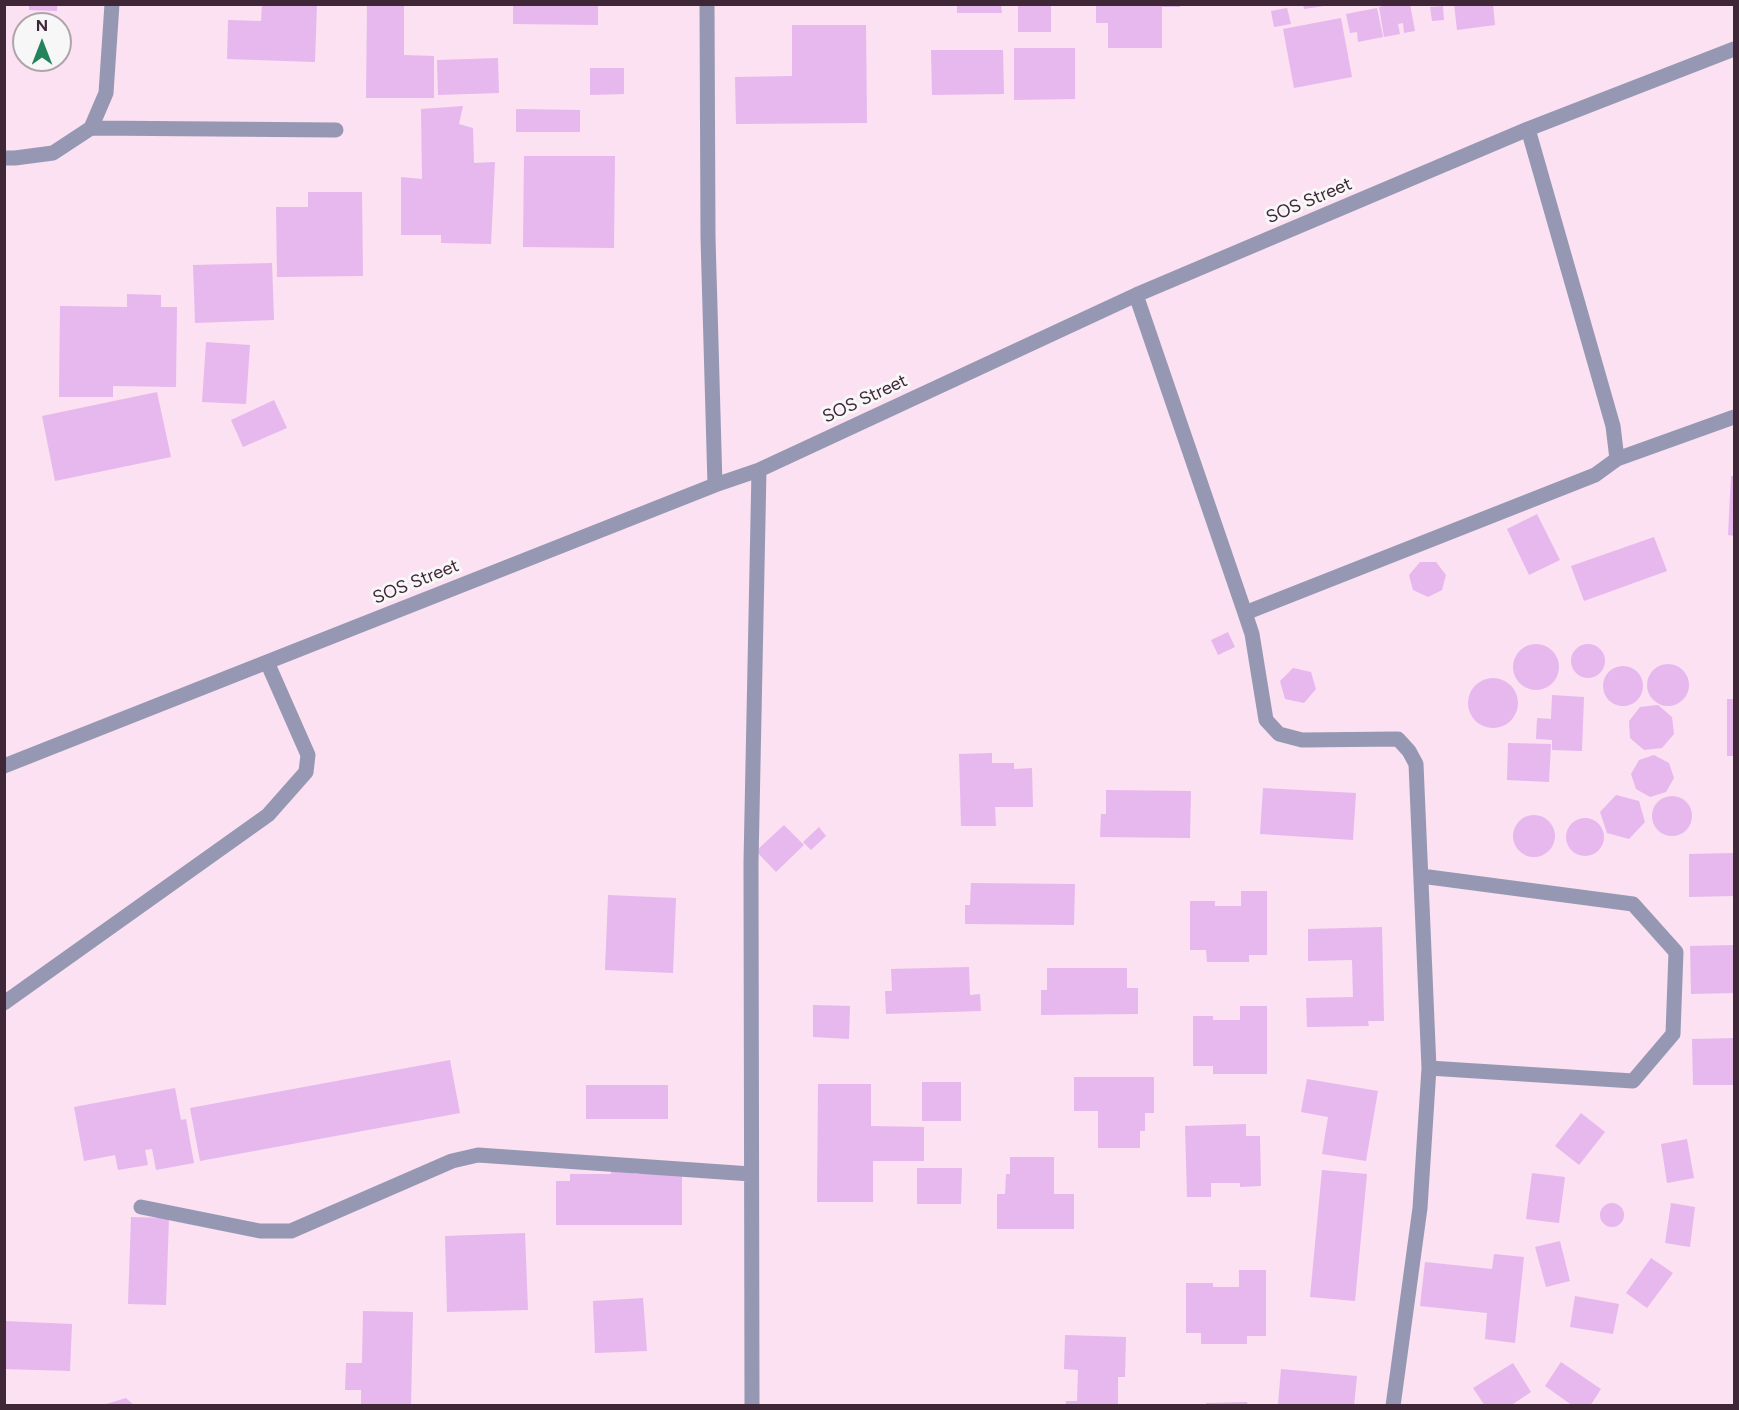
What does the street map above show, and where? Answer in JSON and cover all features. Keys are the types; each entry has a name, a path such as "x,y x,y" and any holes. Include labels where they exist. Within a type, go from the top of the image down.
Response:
{"street":[{"path":"92,128 106,93 112,4"},
{"path":"707,4 708,237 715,485"},
{"name":"SOS Street","path":"4,766 715,485 759,470 1136,295 1528,129 1734,49"},
{"path":"4,158 53,153 92,128 336,130"},
{"path":"1528,129 1613,426 1617,459"},
{"path":"1136,295 1252,634 1266,720 1279,734 1302,740 1398,739 1409,751 1416,764 1429,1068 1420,1208 1393,1406"},
{"path":"1245,613 1595,475 1617,459 1734,417"},
{"path":"752,1406 752,862 759,470"},
{"path":"4,1003 268,815 306,772 308,754 267,662"},
{"path":"1421,876 1633,904 1676,952 1673,1034 1633,1082 1429,1068"},
{"path":"141,1207 260,1231 291,1231 452,1161 478,1155 751,1174"}],"building":[{"path":"29,4 57,4 57,11 29,10"},
{"path":"262,4 317,4 315,62 227,59 228,20 261,21"},
{"path":"367,4 404,4 404,55 434,56 434,98 366,98"},
{"path":"513,4 598,4 598,25 513,24"},
{"path":"957,4 1001,4 1002,13 957,13"},
{"path":"1018,4 1051,4 1051,32 1018,32"},
{"path":"1096,4 1180,4 1180,7 1162,7 1162,48 1108,48 1108,23 1096,23"},
{"path":"1303,4 1324,4 1324,6 1304,9"},
{"path":"1391,4 1410,4 1415,31 1404,33 1403,23 1398,24 1400,34 1384,37 1379,7"},
{"path":"1454,4 1493,4 1495,25 1457,30"},
{"path":"1443,6 1444,20 1432,21 1430,7"},
{"path":"1287,8 1291,24 1274,27 1271,11"},
{"path":"1377,8 1383,37 1358,42 1357,32 1350,33 1346,14"},
{"path":"1341,18 1352,77 1294,88 1283,29"},
{"path":"792,25 866,25 867,123 736,124 735,77 792,76"},
{"path":"1014,48 1075,48 1075,99 1014,100"},
{"path":"931,50 1003,50 1004,94 932,95"},
{"path":"498,58 499,93 438,95 437,60"},
{"path":"590,68 624,68 624,94 590,95"},
{"path":"463,106 459,124 473,128 474,163 495,162 491,244 441,243 441,235 401,235 401,177 422,179 421,109"},
{"path":"516,109 580,110 580,132 516,132"},
{"path":"524,156 615,156 614,248 523,247"},
{"path":"308,192 362,192 363,276 277,277 276,207 308,207"},
{"path":"272,263 274,320 195,323 193,265"},
{"path":"127,294 161,295 161,307 177,307 176,387 113,386 113,397 59,397 60,306 127,307"},
{"path":"206,342 250,345 246,404 202,402"},
{"path":"157,392 171,457 55,481 42,416"},
{"path":"274,400 287,428 243,447 231,420"},
{"path":"1731,476 1734,476 1734,536 1728,535"},
{"path":"1537,514 1560,560 1529,575 1507,529"},
{"path":"1654,537 1667,571 1584,601 1571,566"},
{"path":"1420,562 1436,562 1446,575 1442,590 1428,597 1413,590 1409,575"},
{"path":"1228,632 1235,647 1218,655 1211,640"},
{"path":"1536,644 1552,651 1559,667 1552,683 1536,690 1520,683 1513,667 1520,651"},
{"path":"1588,644 1600,649 1605,661 1600,673 1588,678 1576,673 1571,661 1576,649"},
{"path":"1668,664 1683,670 1689,685 1683,700 1668,706 1653,700 1647,685 1653,670"},
{"path":"1623,666 1631,667 1637,672 1642,678 1642,694 1637,700 1631,705 1623,706 1615,705 1609,700 1604,694 1603,686 1604,678 1609,672 1615,667"},
{"path":"1293,668 1311,672 1316,689 1304,703 1285,699 1280,681"},
{"path":"1493,678 1502,680 1513,689 1518,703 1516,712 1507,723 1493,728 1484,726 1473,717 1468,703 1470,694 1479,683"},
{"path":"1552,695 1584,697 1582,751 1552,750 1552,740 1536,739 1537,718 1551,719"},
{"path":"1727,699 1734,699 1734,756 1727,756"},
{"path":"1658,705 1672,717 1674,734 1662,748 1644,750 1630,738 1629,721 1640,707"},
{"path":"1508,743 1551,744 1549,782 1507,780"},
{"path":"992,753 992,763 1014,763 1014,769 1032,768 1033,807 995,807 996,826 961,826 959,754"},
{"path":"1654,755 1669,763 1674,778 1666,792 1650,797 1636,789 1631,774 1639,760"},
{"path":"1263,788 1356,793 1353,840 1260,834"},
{"path":"1106,790 1191,791 1190,838 1100,837 1101,814 1106,814"},
{"path":"1616,795 1639,801 1645,822 1629,839 1607,833 1600,812"},
{"path":"1672,796 1686,802 1692,816 1686,830 1672,836 1658,830 1652,816 1658,802"},
{"path":"1534,815 1549,821 1555,836 1549,851 1534,857 1519,851 1513,836 1519,821"},
{"path":"1585,818 1598,824 1604,837 1598,850 1585,856 1572,850 1566,837 1572,824"},
{"path":"784,825 804,845 776,872 756,851"},
{"path":"819,827 826,836 811,850 803,842"},
{"path":"1734,853 1734,896 1689,897 1689,854"},
{"path":"971,883 1075,884 1074,925 965,924 965,905 970,905"},
{"path":"1241,891 1267,891 1267,955 1249,955 1249,962 1207,962 1206,950 1190,950 1190,901 1215,901 1215,906 1241,906"},
{"path":"608,895 676,898 673,973 605,970"},
{"path":"1382,927 1384,1021 1368,1021 1369,1026 1307,1027 1306,998 1353,997 1352,960 1308,961 1308,929"},
{"path":"1734,945 1734,993 1691,994 1690,946"},
{"path":"969,967 970,995 980,994 981,1011 886,1014 885,991 892,991 891,969"},
{"path":"1047,968 1127,968 1127,988 1138,988 1138,1014 1041,1015 1041,990 1047,990"},
{"path":"813,1005 850,1006 849,1039 813,1037"},
{"path":"1240,1006 1267,1006 1267,1074 1213,1074 1213,1066 1193,1066 1193,1016 1213,1016 1213,1020 1240,1020"},
{"path":"1734,1038 1734,1085 1693,1085 1692,1039"},
{"path":"450,1060 460,1113 200,1161 190,1108"},
{"path":"1074,1077 1154,1077 1154,1113 1145,1113 1145,1131 1140,1131 1140,1148 1098,1148 1098,1111 1074,1111"},
{"path":"1307,1079 1378,1091 1366,1161 1322,1154 1328,1117 1301,1112"},
{"path":"922,1082 961,1082 961,1121 922,1121"},
{"path":"818,1084 871,1084 871,1126 924,1127 924,1161 873,1161 873,1202 817,1202"},
{"path":"586,1085 668,1085 668,1119 586,1119"},
{"path":"175,1088 181,1120 186,1119 194,1163 156,1170 152,1149 145,1150 148,1165 118,1170 115,1155 84,1161 74,1107"},
{"path":"1581,1113 1605,1132 1579,1165 1555,1146"},
{"path":"1246,1124 1246,1136 1260,1136 1261,1186 1240,1187 1240,1183 1211,1183 1211,1197 1187,1197 1185,1126"},
{"path":"1687,1139 1694,1178 1667,1183 1661,1144"},
{"path":"1010,1157 1054,1157 1054,1194 1074,1194 1074,1229 997,1229 997,1194 1005,1194 1006,1174 1010,1174"},
{"path":"917,1168 962,1168 961,1204 917,1204"},
{"path":"611,1170 634,1170 634,1174 682,1174 682,1225 556,1225 556,1181 570,1181 570,1174 611,1174"},
{"path":"1322,1170 1367,1174 1355,1301 1310,1297"},
{"path":"1532,1173 1565,1177 1559,1223 1526,1219"},
{"path":"1612,1203 1620,1207 1624,1215 1620,1223 1612,1227 1604,1223 1600,1215 1604,1207"},
{"path":"1671,1203 1695,1207 1690,1247 1665,1243"},
{"path":"131,1217 169,1218 166,1305 128,1304"},
{"path":"525,1233 528,1310 447,1312 445,1236"},
{"path":"1560,1241 1570,1281 1546,1287 1535,1247"},
{"path":"1494,1254 1524,1257 1515,1343 1485,1339 1487,1313 1420,1306 1425,1262 1492,1269"},
{"path":"1651,1258 1673,1273 1647,1308 1626,1293"},
{"path":"1239,1270 1266,1270 1266,1336 1247,1336 1247,1344 1201,1344 1201,1333 1186,1333 1186,1283 1213,1283 1213,1287 1239,1287"},
{"path":"1575,1296 1619,1304 1613,1334 1570,1327"},
{"path":"643,1298 647,1351 595,1353 593,1301"},
{"path":"363,1311 413,1312 411,1406 361,1406 361,1390 345,1390 346,1363 362,1363"},
{"path":"4,1321 72,1324 70,1371 4,1369"},
{"path":"1065,1335 1126,1337 1125,1377 1118,1377 1118,1406 1066,1406 1066,1401 1077,1401 1078,1370 1064,1369"},
{"path":"1561,1362 1601,1389 1590,1406 1573,1406 1545,1386"},
{"path":"1513,1363 1531,1392 1510,1406 1485,1406 1473,1388"},
{"path":"1281,1369 1357,1376 1354,1406 1278,1404"},
{"path":"126,1398 135,1406 103,1406 103,1405"},
{"path":"1247,1402 1248,1406 1206,1406 1206,1403"}]}
